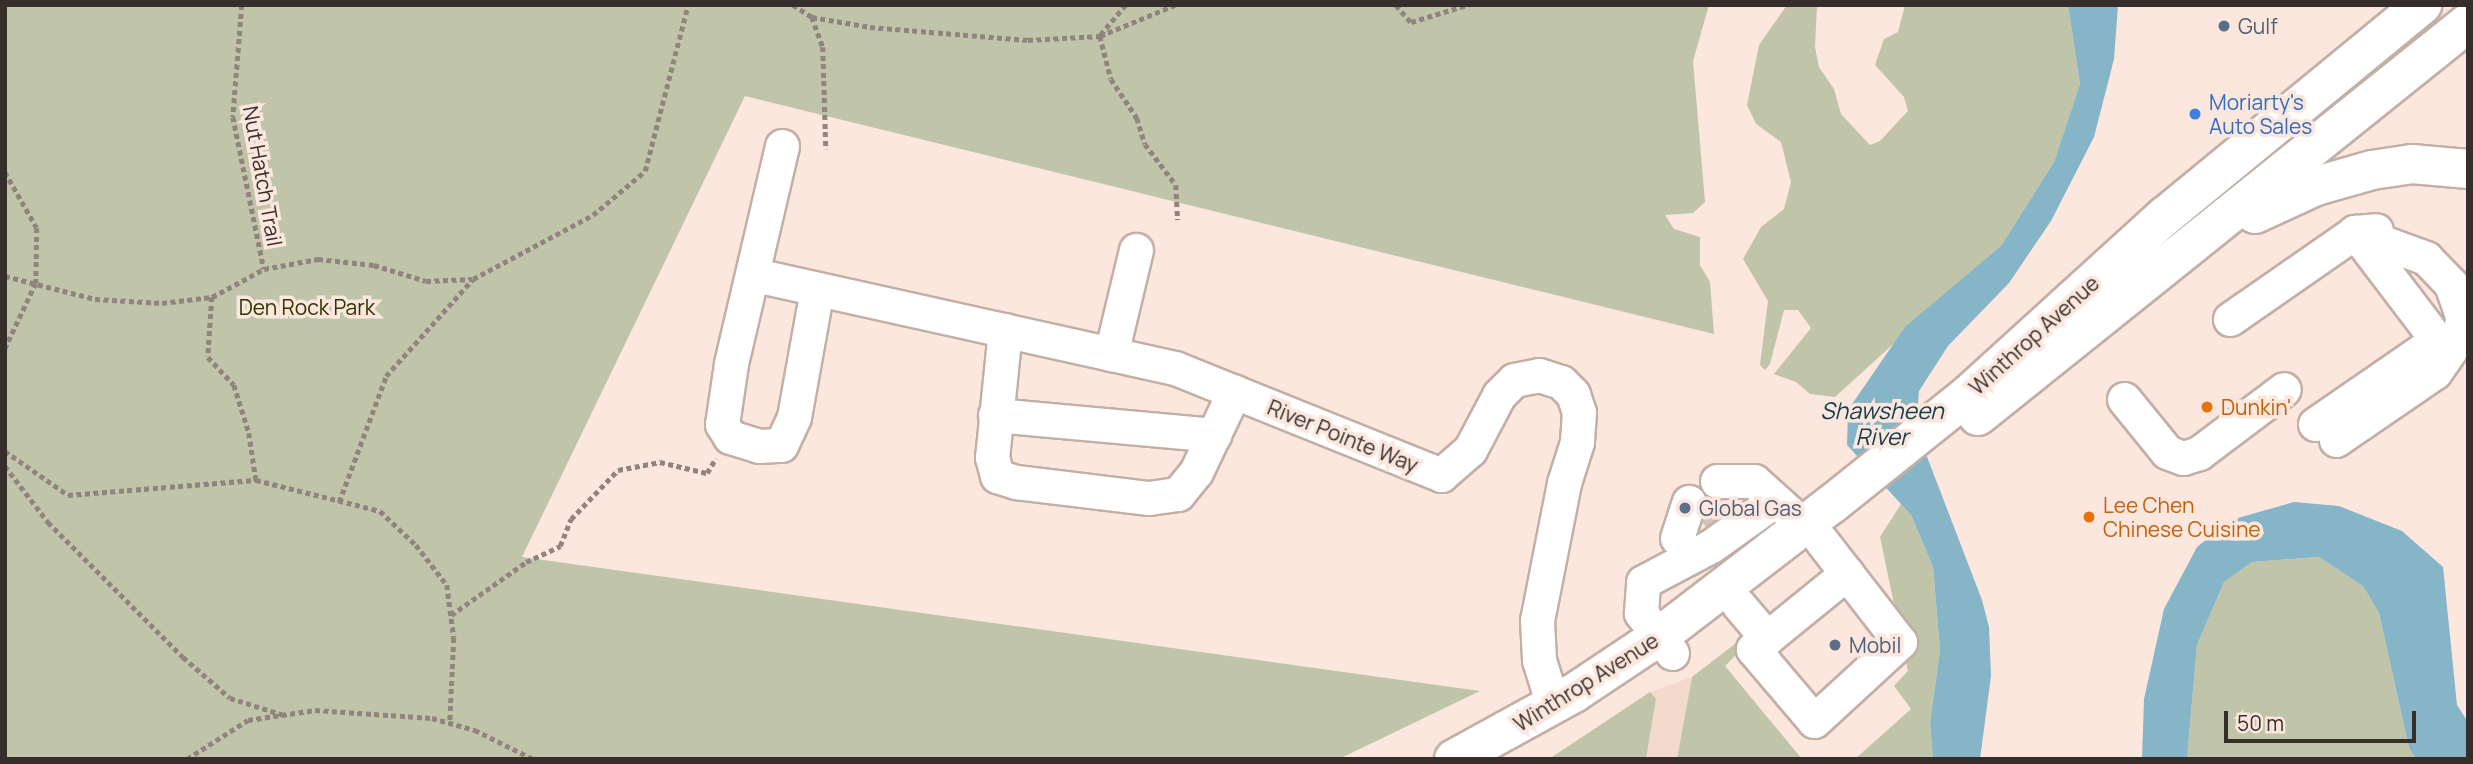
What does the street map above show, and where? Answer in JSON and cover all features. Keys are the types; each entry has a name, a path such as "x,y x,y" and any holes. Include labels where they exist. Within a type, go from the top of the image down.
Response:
{"highway":[{"name":"Winthrop Avenue","path":"1932,438 2175,207 2422,5"},
{"name":"Winthrop Avenue","path":"1504,759 1558,715 1667,644 1932,438 2205,236 2468,23"},
{"path":"2205,236 2344,176 2412,164 2468,169"},
{"name":"Winthrop Avenue","path":"1454,759 1558,715"}],"street":[{"path":"782,146 755,275 731,364 722,424 730,437 759,446 781,445 794,417 817,289"},
{"path":"2230,319 2355,232 2385,229 2427,240 2458,261 2468,276"},
{"path":"2336,431 2437,340 2355,232"},
{"path":"2336,431 2435,372 2460,336 2462,316 2451,284 2426,258 2355,232"},
{"path":"1111,354 1136,250"},
{"name":"River Pointe Way","path":"755,275 1175,368 1441,475 1470,450 1499,395 1514,380 1538,375 1561,382 1573,394 1579,412 1577,442 1564,483 1537,620 1539,660 1558,715"},
{"path":"1005,330 992,457 998,476 1016,482 1149,498 1178,494 1196,472 1234,392"},
{"path":"2336,431 2376,433 2409,414 2451,382 2468,359"},
{"path":"2124,399 2167,452 2183,458 2199,453 2284,389"},
{"path":"995,415 1214,435"},
{"path":"1667,644 1641,613 1643,582 1698,529 1743,495 1812,533 1847,573 1900,642 1814,721 1753,649 1847,573"},
{"path":"1732,595 1767,638"}],"path":[{"name":"Nut Hatch Trail","path":"242,5 233,117 264,269"},
{"path":"339,502 386,376 473,279 593,215 645,171 688,5"},
{"path":"793,5 812,16 870,27 1003,39 1100,36 1175,5"},
{"path":"1100,36 1126,5"},
{"path":"1396,5 1410,22 1467,5"},
{"path":"812,16 823,47 826,149"},
{"path":"1100,36 1111,79 1137,118 1145,144 1176,185 1178,220"},
{"path":"5,172 37,228 36,283 5,349"},
{"path":"5,276 95,299 162,303 212,297 264,269 318,259 374,265 426,281 473,279"},
{"path":"212,297 208,357 234,385 249,433 256,480"},
{"path":"451,615 526,562 560,546 571,519 618,470 660,462 707,473 730,437"},
{"path":"5,451 68,495 256,480 380,511 416,545 447,585 454,638 450,723"},
{"path":"5,466 48,522 183,657 230,698 284,715"},
{"path":"187,759 248,720 315,710 432,718 450,723 533,759"}],"shaded area":[{"path":"1692,677 1677,759 1646,759 1656,700 1650,692"}],"green space":[{"name":"Den Rock Park","path":"5,5 1709,5 1693,61 1705,202 1693,213 1665,215 1674,229 1700,237 1700,265 1710,282 1714,334 745,96 522,557 1480,691 1339,759 5,759"},
{"path":"1787,5 1817,5 1815,47 1819,67 1834,89 1841,114 1870,145 1880,141 1908,111 1904,97 1875,65 1884,39 1898,32 1905,5 2068,5 2080,84 2054,162 2001,246 1835,397 1810,394 1796,382 1774,374 1811,328 1798,310 1784,310 1770,364 1765,370 1760,365 1768,301 1743,259 1761,227 1784,209 1791,182 1781,142 1756,124 1747,105 1759,45"},
{"path":"1901,504 1911,515 1933,567 1940,650 1930,723 1933,759 1855,759 1911,709 1894,686 1908,671 1880,537"},
{"path":"2319,557 2363,586 2379,613 2409,748 2416,759 2187,759 2197,645 2224,582 2252,562"},
{"path":"1736,643 1738,653 1725,666 1802,759 1677,759 1692,677"},
{"path":"1650,692 1656,699 1646,759 1549,759"}],"water":[{"name":"Shawsheen River","path":"2068,5 2118,5 2114,59 2094,137 2051,221 2009,283 1948,346 1919,391 1916,428 1982,600 1989,627 1991,676 1980,759 1933,759 1930,723 1940,650 1933,567 1911,515 1847,445 1848,410 1905,327 2001,246 2054,162 2080,84"},
{"path":"2294,502 2339,506 2402,531 2443,567 2457,705 2468,722 2468,759 2416,759 2409,748 2379,613 2363,586 2319,557 2252,562 2224,582 2197,645 2187,759 2142,759 2144,699 2164,609 2197,547 2231,520"}],"tunnel":[{"path":"1701,520 1730,499"}],"place":[{"name":"Gulf","path":"2224,26"},
{"name":"Moriarty's Auto Sales","path":"2195,114"},
{"name":"Dunkin'","path":"2207,407"},
{"name":"Global Gas","path":"1685,508"},
{"name":"Lee Chen Chinese Cuisine","path":"2089,517"},
{"name":"Mobil","path":"1835,645"}]}
